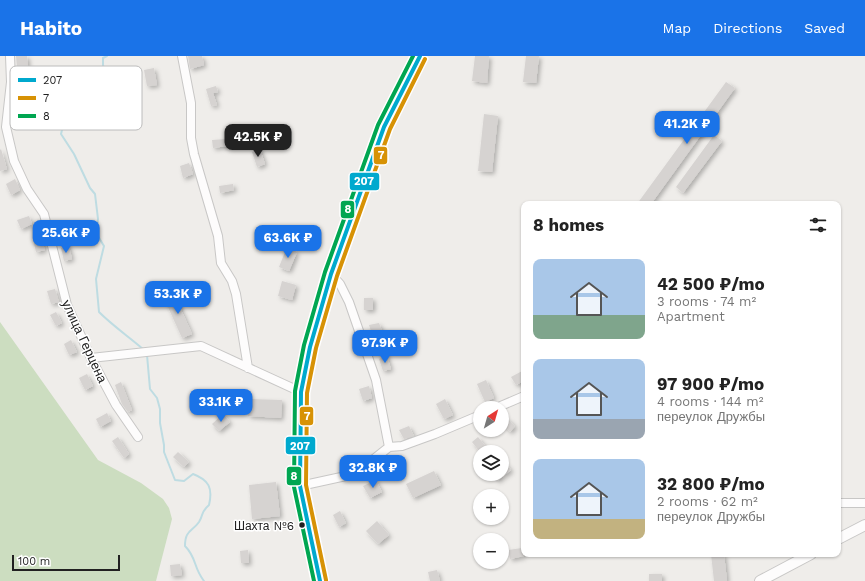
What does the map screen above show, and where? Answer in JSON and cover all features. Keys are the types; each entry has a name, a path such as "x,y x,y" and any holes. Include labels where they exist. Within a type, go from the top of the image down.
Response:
{"main road":[{"path":"320,581 300,486 301,392 310,347 331,274 384,127 420,56"}],"street":[{"name":"улица Герцена","path":"10,56 11,66"},
{"path":"182,56 191,103 191,138 194,154 218,236 221,263 232,281 236,294 248,368"},
{"name":"улица Герцена","path":"10,97 6,127 14,161 27,189 44,214 66,306 116,405 138,437"},
{"path":"331,274 340,284 349,302 376,380 389,447"},
{"path":"91,358 201,346 301,392"},
{"path":"509,402 521,397"},
{"path":"300,486 355,474 389,447 402,446 473,418"},
{"path":"841,503 865,503"},
{"path":"841,537 865,525"},
{"path":"760,581 805,557"}],"green space":[{"path":"0,322 98,460 141,483 163,499 169,508 172,519 156,581 0,581"}],"building":[{"path":"16,56 27,56 28,66 17,66"},
{"path":"188,56 202,56 204,65 190,69"},
{"path":"475,56 489,56 487,83 472,81"},
{"path":"526,56 539,56 536,83 523,82"},
{"path":"154,68 157,85 147,86 144,70"},
{"path":"726,82 735,88 653,201 639,201"},
{"path":"216,86 218,92 213,93 217,105 211,106 206,89"},
{"path":"484,114 498,116 492,172 478,171"},
{"path":"714,135 722,141 683,193 676,187"},
{"path":"226,139 227,146 213,148 212,140"},
{"path":"1,149 7,169 0,171 0,150"},
{"path":"260,149 265,164 257,167 252,152"},
{"path":"189,163 193,174 183,178 180,166"},
{"path":"15,179 20,190 11,195 6,184"},
{"path":"233,184 234,190 220,193 219,186"},
{"path":"29,216 32,224 21,229 17,220"},
{"path":"41,237 45,250 36,252 33,239"},
{"path":"69,246 72,259 64,261 61,248"},
{"path":"287,247 297,252 289,271 279,267"},
{"path":"282,281 296,285 292,300 278,296"},
{"path":"55,289 59,302 51,304 47,291"},
{"path":"173,292 192,334 182,338 163,296"},
{"path":"364,298 373,298 373,310 364,310"},
{"path":"56,312 62,323 56,326 50,315"},
{"path":"379,323 382,331 372,334 369,325"},
{"path":"389,332 393,346 386,347 383,334"},
{"path":"71,340 77,352 69,355 64,344"},
{"path":"387,356 391,369 383,371 379,359"},
{"path":"521,372 521,382 516,385 511,377"},
{"path":"87,374 93,386 85,390 79,378"},
{"path":"486,380 494,398 485,401 477,384"},
{"path":"121,382 132,410 128,412 122,404 115,385"},
{"path":"369,386 372,398 363,401 359,389"},
{"path":"249,399 282,400 281,418 248,416"},
{"path":"445,399 453,415 444,419 436,404"},
{"path":"107,413 111,421 100,427 96,419"},
{"path":"223,414 230,422 219,431 212,424"},
{"path":"509,420 515,426 510,432 509,431"},
{"path":"409,426 414,436 404,439 399,430"},
{"path":"118,437 129,454 124,458 112,441"},
{"path":"478,437 484,445 474,445 472,442"},
{"path":"178,452 189,462 184,467 173,457"},
{"path":"434,471 441,485 413,498 406,484"},
{"path":"376,480 382,492 370,498 363,486"},
{"path":"276,482 280,516 252,519 249,485"},
{"path":"340,511 346,523 339,527 333,515"},
{"path":"377,521 389,535 378,544 366,531"},
{"path":"521,548 521,557 510,559 509,550"},
{"path":"248,550 249,563 241,563 240,551"},
{"path":"711,557 724,557 727,581 714,581"},
{"path":"180,564 182,575 171,576 170,565"},
{"path":"437,570 440,581 430,581 428,572"},
{"path":"649,574 662,574 662,581 649,581"}],"waterway":[{"path":"103,66 103,58 107,56"},
{"path":"62,130 61,134 74,154 90,188 95,194 98,219 96,233 104,246 96,279 99,312 143,349"},
{"path":"147,355 150,389 157,398 160,409 160,423 164,452 175,480 184,481 193,474 203,479 210,489 209,505 203,512 199,522 189,532 185,541 185,546 189,550 204,581"}],"transit line":[{"name":"8","path":"314,581 294,487 295,391 304,345 325,272 378,125 413,56"},
{"name":"207","path":"320,581 300,486 301,392 310,347 331,274 384,127 420,56"},
{"name":"7","path":"326,580 306,485 307,393 316,348 337,276 390,129 425,59"}],"place":[{"name":"Шахта №6","path":"302,525"}]}
